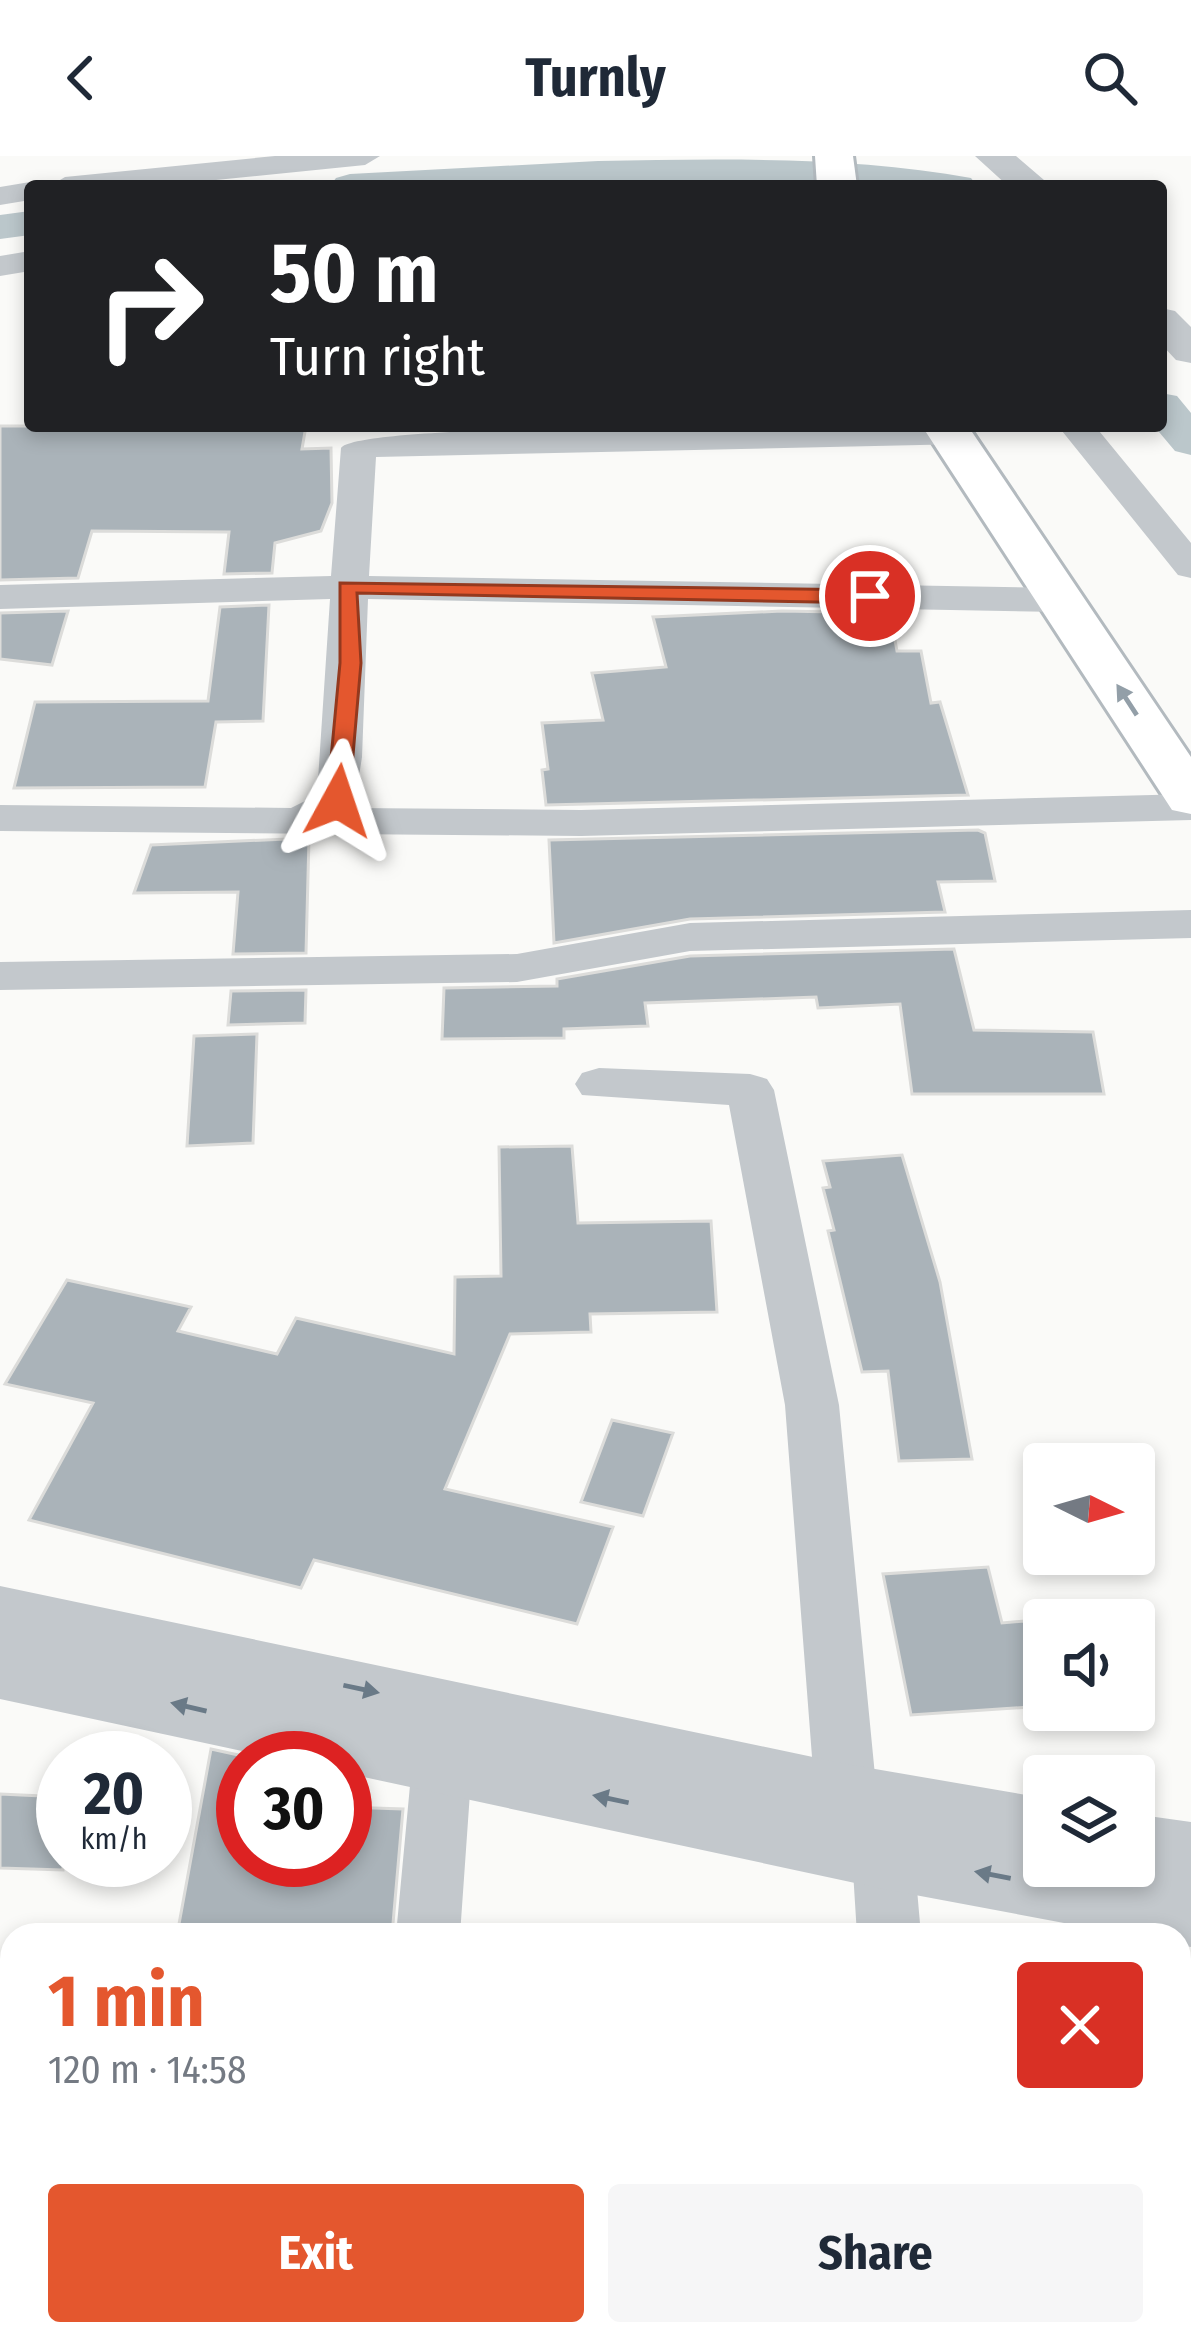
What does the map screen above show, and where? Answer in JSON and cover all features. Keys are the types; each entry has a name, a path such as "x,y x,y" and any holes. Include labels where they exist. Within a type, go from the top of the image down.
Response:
{"main road":[{"path":"961,432 1060,600 1191,802"},
{"path":"962,432 1191,732"}],"street":[{"path":"125,180 365,156"},
{"path":"993,156 1024,180"},
{"path":"293,823 338,801 351,663 347,587 359,448 445,441 866,432"},
{"path":"1081,432 1191,567"},
{"path":"0,597 347,587 1060,600"},
{"path":"0,818 581,823 1191,802"},
{"path":"0,976 517,968 690,937 1191,923"},
{"path":"599,1084 750,1090 812,1406 864,1825 886,1923"},
{"path":"0,1615 864,1825 1191,1912"},
{"path":"0,1670 442,1764 864,1825 1023,1830"},
{"path":"429,1923 442,1764"},
{"path":"1155,1850 1191,1856"}],"building":[{"path":"0,426 24,426 24,432 305,432 302,449 331,448 332,503 321,531 275,543 272,573 224,574 229,532 92,531 78,578 0,580"},
{"path":"269,605 263,721 216,722 205,787 14,788 35,702 208,701 220,607"},
{"path":"68,611 52,665 0,659 0,613"},
{"path":"782,611 890,613 897,651 921,651 931,703 940,702 968,795 546,805 542,770 548,769 542,723 603,720 592,673 666,667 653,617"},
{"path":"985,833 995,881 938,882 945,912 690,919 554,943 549,840"},
{"path":"309,838 306,953 233,954 238,892 134,893 151,845"},
{"path":"954,949 974,1030 1093,1032 1104,1094 912,1094 900,1004 818,1008 816,997 645,1003 648,1026 564,1029 564,1038 442,1039 444,988 557,986 557,979 690,956"},
{"path":"306,990 305,1023 228,1025 231,991"},
{"path":"257,1034 253,1143 187,1146 194,1036"},
{"path":"572,1146 578,1223 711,1221 717,1312 590,1314 591,1332 510,1334 445,1489 613,1527 577,1624 314,1560 301,1588 29,1520 93,1403 5,1384 67,1280 191,1307 178,1331 277,1354 296,1318 454,1354 455,1277 501,1276 499,1147"},
{"path":"902,1155 940,1282 972,1459 899,1461 888,1371 862,1372 828,1231 834,1230 823,1188 830,1187 823,1161"},
{"path":"612,1420 673,1433 643,1516 581,1502"},
{"path":"988,1567 1002,1623 1023,1621 1023,1707 911,1715 883,1574"},
{"path":"211,1749 216,1750 216,1887 372,1887 372,1808 403,1809 393,1923 179,1923 186,1887 192,1887 192,1853"},
{"path":"0,1794 36,1796 36,1869 0,1868"}],"waterway":[{"path":"439,180 696,172 852,173 922,180"},
{"path":"0,227 24,224"},
{"path":"1167,413 1191,441"}],"route":[{"path":"338,801 351,663 347,587 870,596"}]}
